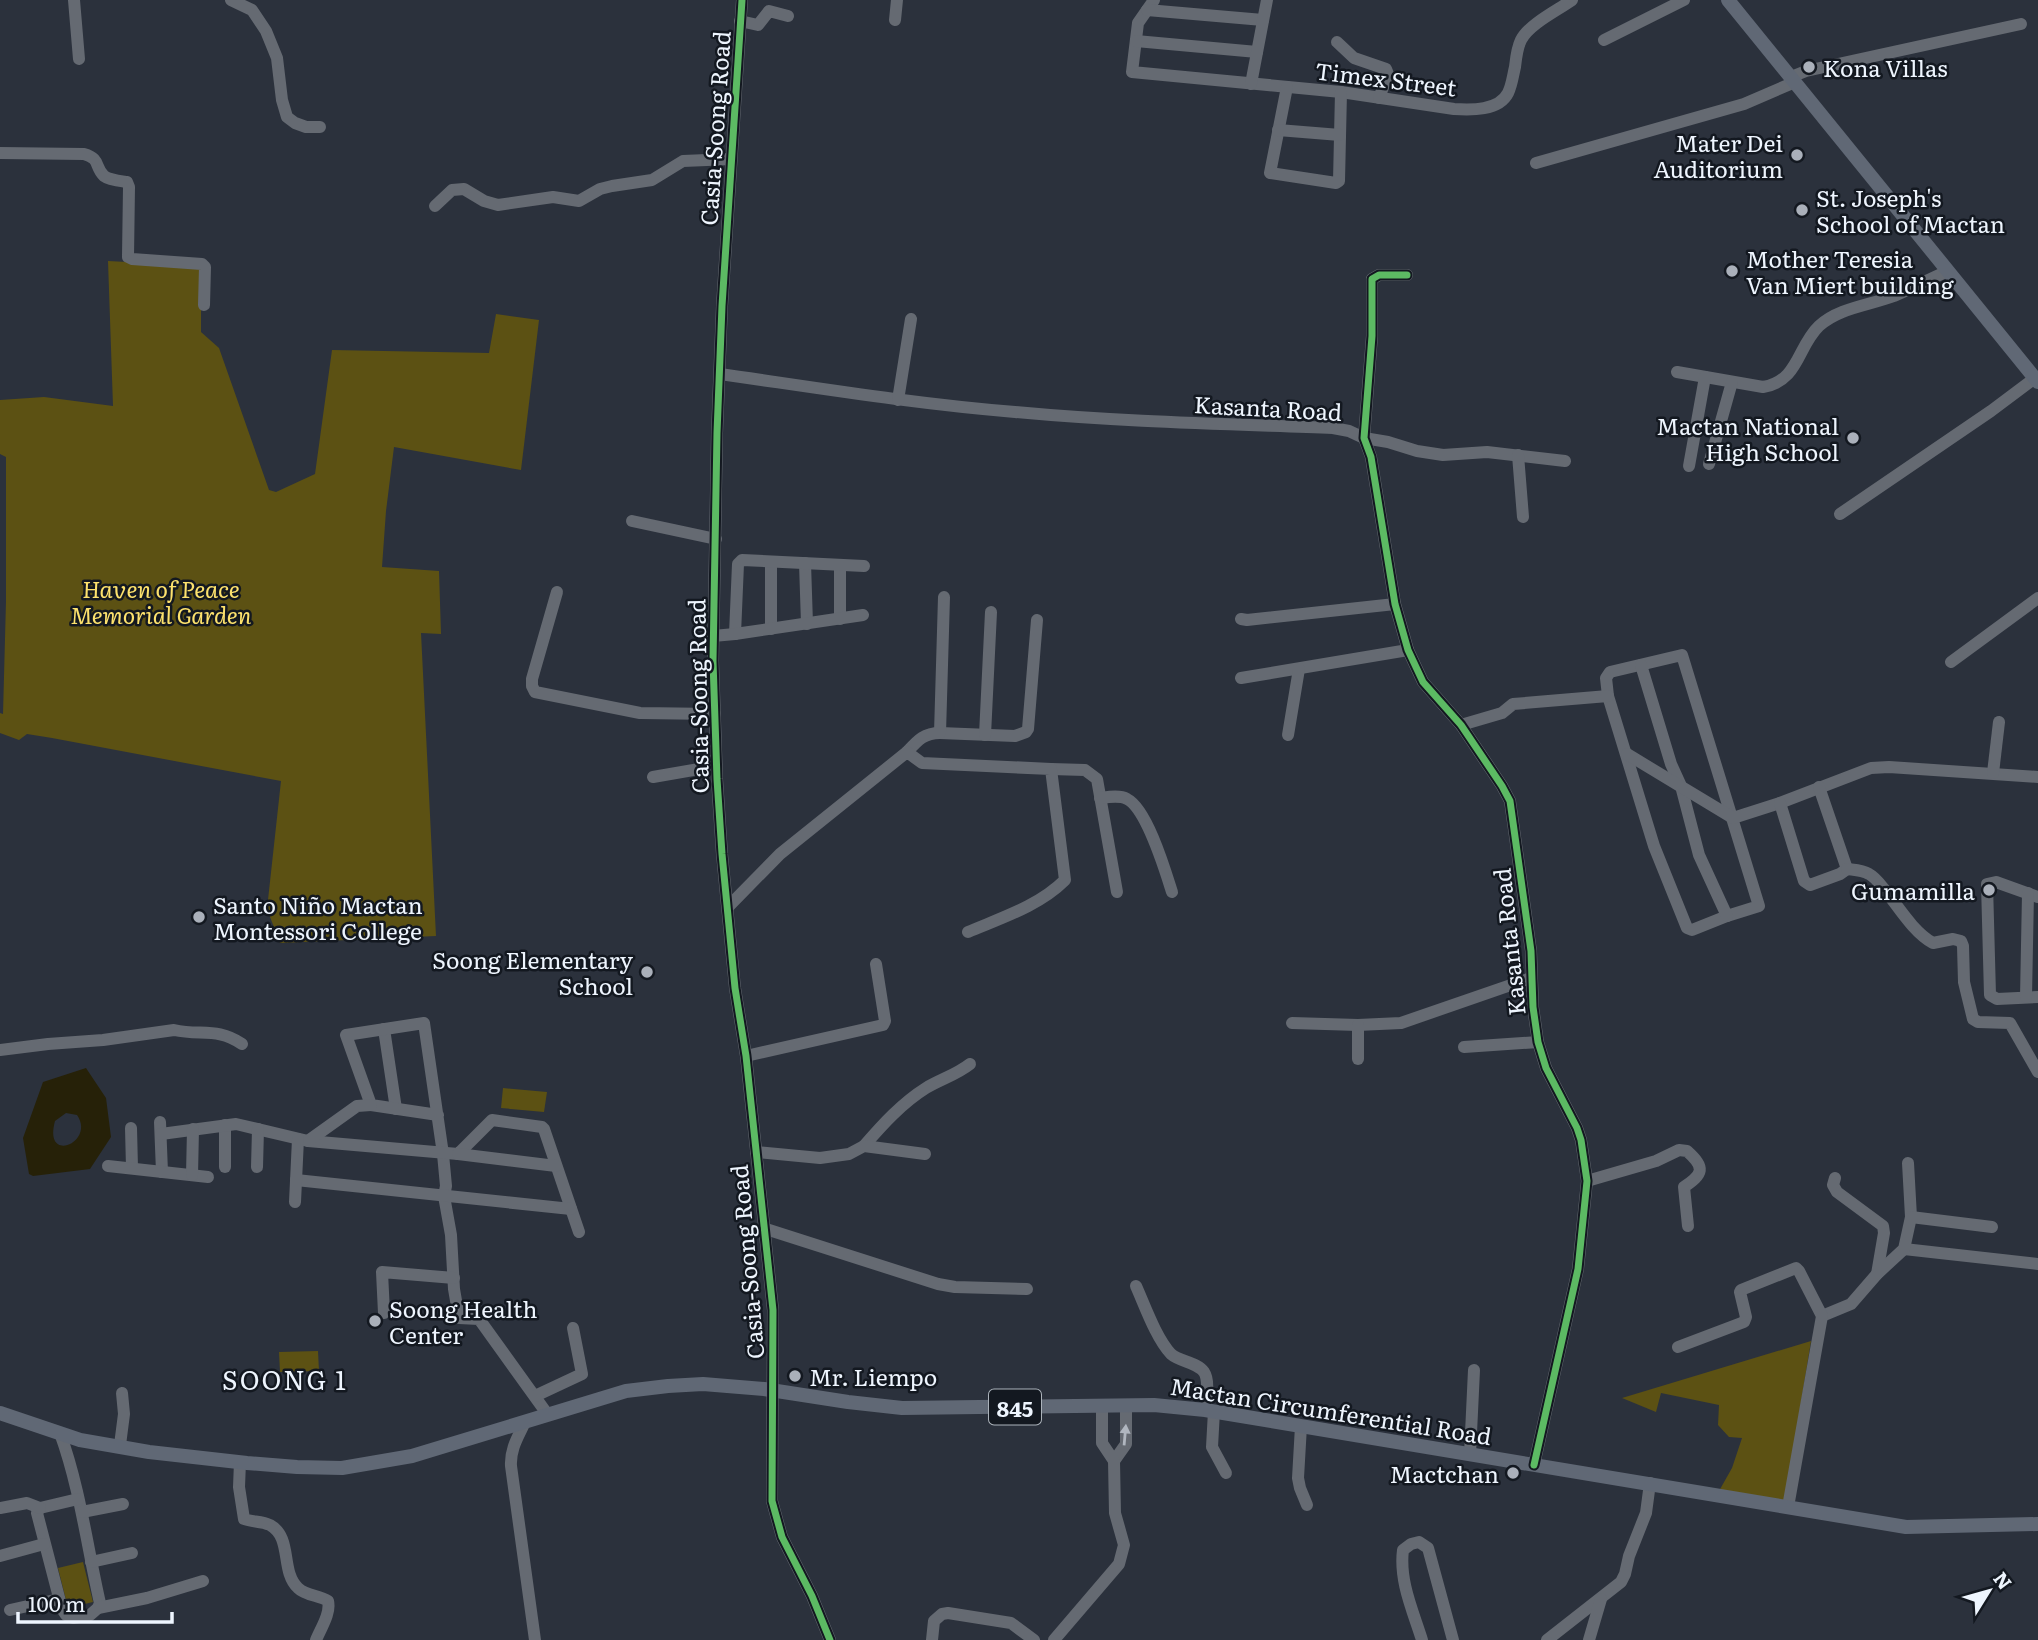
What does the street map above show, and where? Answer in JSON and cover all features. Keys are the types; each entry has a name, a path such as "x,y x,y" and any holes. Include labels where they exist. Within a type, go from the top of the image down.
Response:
{"main road":[{"path":"1728,0 2037,380"},
{"name":"Mactan Circumferential Road","path":"0,1413 80,1440 149,1452 297,1467 342,1468 412,1455 626,1391 668,1386 703,1384 774,1390 902,1408 1154,1405 1210,1411 1906,1527 2038,1524"}],"street":[{"path":"75,0 79,59"},
{"path":"231,0 252,10 266,31 277,58 287,117 306,127 320,127"},
{"name":"Casia-Soong Road","path":"742,0 722,306 717,433 713,636 716,766 735,988 746,1056 773,1310 773,1510 782,1537 830,1640"},
{"path":"895,20 897,0"},
{"path":"1251,83 1267,0"},
{"name":"Timex Street","path":"1136,41 1132,72 1341,92 1470,110 1488,107 1504,99 1512,84 1522,38 1531,28 1572,0"},
{"path":"1604,40 1684,0"},
{"path":"1257,52 1136,41 1139,23 1151,5 1263,20"},
{"path":"740,21 758,25 769,10 788,16"},
{"path":"1536,163 1745,104 1806,71 2021,24"},
{"path":"1337,42 1354,58 1386,69 1388,74 1379,98"},
{"path":"1287,87 1270,173 1336,183 1339,181 1341,92"},
{"path":"1278,130 1340,135"},
{"path":"0,153 84,154 97,161 106,178 127,182 128,257 202,264 205,267 204,305"},
{"path":"435,206 452,190 464,189 484,201 498,205 553,197 579,201 600,189 652,180 683,161 731,159"},
{"path":"1677,372 1763,387 1776,385 1790,373 1817,327 1831,317 1894,296 1948,271"},
{"path":"1407,275 1379,275 1372,279 1372,336 1364,438 1443,455 1487,452 1564,461"},
{"path":"898,400 911,319"},
{"name":"Kasanta Road","path":"720,374 898,400 1016,412 1207,425 1333,428 1364,438 1371,457 1395,604 1408,650 1423,682 1461,725 1510,801 1531,951 1538,1042 1546,1068 1581,1140 1587,1181 1578,1269 1534,1465"},
{"path":"1689,466 1704,377"},
{"path":"1840,514 2037,380"},
{"path":"1709,464 1732,382"},
{"path":"1518,455 1523,517"},
{"path":"632,521 716,539"},
{"path":"735,634 738,564 746,559 864,566"},
{"path":"771,562 772,629"},
{"path":"805,563 807,624"},
{"path":"840,565 840,618"},
{"path":"557,592 531,679 535,692 640,713 715,714"},
{"path":"940,733 944,597"},
{"path":"1951,662 2038,598"},
{"path":"1241,619 1395,604"},
{"path":"985,735 991,612"},
{"path":"713,636 863,615"},
{"path":"728,906 780,854 929,733 1022,735 1028,729 1037,620"},
{"path":"1241,678 1408,650"},
{"path":"1682,654 1759,906 1692,930 1687,928 1654,846 1608,696 1606,678 1611,672 1682,654"},
{"path":"1641,665 1671,764 1681,786 1699,855 1727,916"},
{"path":"1288,735 1299,669"},
{"path":"1461,725 1502,713 1513,704 1608,696"},
{"path":"1993,773 1998,722"},
{"path":"906,752 922,763 1085,770 1097,779 1117,892"},
{"path":"1627,754 1733,818 1871,768 2038,777"},
{"path":"653,777 716,766"},
{"path":"968,932 1022,909 1054,891 1065,880 1051,769"},
{"path":"1819,787 1847,869"},
{"path":"1100,797 1121,797 1133,804 1147,824 1172,892"},
{"path":"1780,803 1806,884 1813,884 1847,869 1869,874 1927,940 1933,943 1953,939 1961,941 1964,982 1975,1021 2010,1023 2038,1072"},
{"path":"1996,881 2033,895 2032,997 1992,998 1989,993 1987,884 1996,881"},
{"path":"746,1056 883,1025 885,1021 876,964"},
{"path":"1292,1023 1401,1023 1531,978"},
{"path":"371,1105 346,1035 424,1023 443,1154 446,1186 444,1196 451,1235 459,1318 479,1318 548,1415"},
{"path":"1358,1025 1358,1059"},
{"path":"384,1029 396,1109"},
{"path":"0,1050 174,1030 185,1033 219,1033 242,1044"},
{"path":"1464,1047 1538,1042"},
{"path":"756,1152 797,1157 838,1157 849,1154 864,1146 910,1099 928,1086 961,1071 970,1063"},
{"path":"295,1202 303,1140 357,1106 371,1105 438,1115"},
{"path":"458,1154 492,1120 542,1127 579,1232"},
{"path":"162,1172 160,1128 193,1129 236,1124 303,1140 556,1166"},
{"path":"225,1125 225,1167"},
{"path":"131,1128 132,1168"},
{"path":"192,1175 193,1129"},
{"path":"257,1167 258,1129"},
{"path":"864,1146 925,1154"},
{"path":"1587,1181 1656,1161 1679,1150 1687,1150 1698,1163 1700,1171 1696,1180 1684,1187 1688,1226"},
{"path":"1822,1316 1851,1304 1904,1249 1911,1217 1908,1163"},
{"path":"108,1166 208,1177"},
{"path":"1835,1178 1833,1185 1837,1192 1883,1226 1884,1236 1877,1274"},
{"path":"296,1180 571,1209"},
{"path":"1911,1217 1992,1227"},
{"path":"766,1229 938,1284 1027,1289"},
{"path":"1904,1249 2038,1264"},
{"path":"1678,1347 1744,1322 1746,1317 1741,1290 1792,1269 1800,1271 1822,1316 1787,1507"},
{"path":"384,1313 382,1272 454,1278"},
{"path":"1136,1286 1170,1353 1203,1371 1210,1411 1212,1447 1226,1473"},
{"path":"534,1396 582,1374 573,1328"},
{"path":"1470,1454 1474,1370"},
{"path":"120,1445 124,1414 121,1393"},
{"path":"1054,1640 1119,1564 1124,1545 1115,1513 1114,1461 1102,1443 1102,1405"},
{"path":"1114,1461 1126,1444 1126,1405"},
{"path":"525,1422 510,1456 535,1640"},
{"path":"1300,1426 1298,1478 1307,1505"},
{"path":"60,1433 71,1464 100,1602 98,1608"},
{"path":"71,1464 80,1440"},
{"path":"240,1462 239,1487 244,1519 264,1522 275,1528 285,1545 287,1569 293,1583 303,1592 328,1601 330,1606 316,1640"},
{"path":"1548,1640 1621,1582 1646,1513 1650,1483"},
{"path":"0,1508 27,1503 40,1508 123,1504"},
{"path":"40,1508 37,1513 44,1544 66,1615 73,1618 90,1615 98,1608 147,1598 203,1581"},
{"path":"1422,1640 1403,1578 1402,1559 1403,1550 1419,1542 1428,1548 1453,1640"},
{"path":"0,1556 44,1544"},
{"path":"91,1562 132,1553"},
{"path":"10,1609 59,1599"},
{"path":"1590,1640 1601,1599"},
{"path":"932,1640 934,1621 942,1614 1011,1623 1034,1640"}],"green space":[{"name":"Haven of Peace Memorial Garden","path":"108,261 201,266 201,332 219,348 269,490 276,492 315,474 332,350 489,353 496,314 539,320 521,470 394,447 382,567 439,571 441,634 421,633 436,936 280,943 267,909 281,781 52,738 27,734 19,740 0,733 0,713 3,714 6,601 6,457 0,454 0,400 44,397 113,406"},
{"path":"503,1088 547,1092 544,1112 501,1108"},
{"path":"1811,1341 1785,1501 1719,1491 1732,1468 1742,1438 1729,1437 1718,1425 1719,1405 1661,1393 1656,1412 1622,1398"},
{"path":"318,1351 319,1371 280,1372 279,1352"},
{"path":"83,1562 93,1602 68,1608 58,1568"}],"shaded area":[{"path":"86,1068 106,1098 111,1137 90,1169 33,1176 29,1174 23,1138 43,1082","holes":["66,1113 77,1115 81,1125 80,1134 69,1145 62,1146 56,1142 53,1134 55,1121"]}],"cycle path":[{"path":"742,0 722,306 717,433 713,661 717,779 735,988 746,1056 773,1310 772,1501 782,1537 812,1596 830,1640"},
{"path":"1407,275 1379,275 1372,279 1372,336 1364,438 1371,457 1395,604 1408,650 1423,682 1461,725 1510,801 1531,951 1533,1007 1538,1042 1546,1068 1577,1128 1587,1181 1578,1269 1534,1465"}],"place":[{"name":"Kona Villas","path":"1809,67"},
{"name":"Mater Dei Auditorium","path":"1797,155"},
{"name":"St. Joseph's School of Mactan","path":"1802,210"},
{"name":"Mother Teresia Van Miert building","path":"1732,271"},
{"name":"Mactan National High School","path":"1853,438"},
{"name":"Gumamilla","path":"1989,890"},
{"name":"Santo Niño Mactan Montessori College","path":"199,917"},
{"name":"Soong Elementary School","path":"647,972"},
{"name":"Soong Health Center","path":"375,1321"},
{"name":"Mr. Liempo","path":"795,1376"},
{"name":"Mactchan","path":"1513,1473"}],"district":[{"name":"SOONG 1","path":"285,1378"}]}
